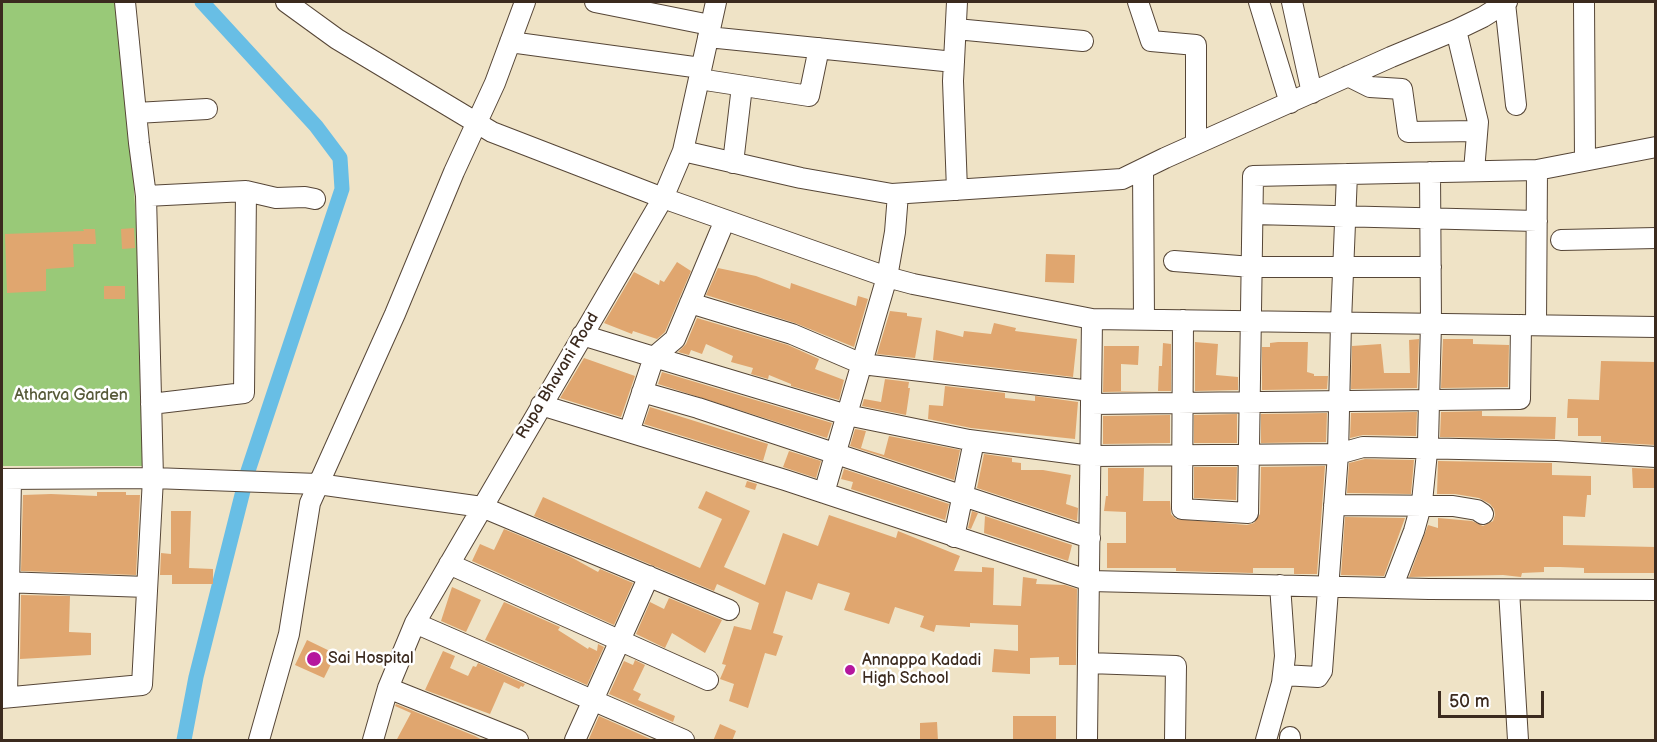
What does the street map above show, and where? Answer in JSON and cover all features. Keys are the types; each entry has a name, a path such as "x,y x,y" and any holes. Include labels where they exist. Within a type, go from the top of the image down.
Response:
{"street":[{"path":"125,2 146,196 153,478 142,685 4,698 6,479 153,478 318,484 482,507 729,610"},
{"path":"286,2 337,39 492,132 663,198 912,284 1092,319 1656,327"},
{"path":"259,741 289,634 310,503 338,445 454,172 478,122 525,2"},
{"path":"595,2 709,31 819,48 954,62"},
{"name":"Rupa Bhavani Road","path":"373,741 388,688 415,623 663,198 683,152 716,2"},
{"path":"957,2 954,62 957,190"},
{"path":"1138,2 1151,40 1196,45 1196,144"},
{"path":"1259,2 1290,103"},
{"path":"1292,2 1312,93"},
{"path":"683,152 801,177 898,194 1122,179 1348,76 1456,30 1483,17 1506,2 1516,105"},
{"path":"1584,2 1585,160"},
{"path":"956,29 1083,41"},
{"path":"1456,30 1478,122 1474,171"},
{"path":"510,42 700,73 742,86 809,96 819,48"},
{"path":"1348,76 1370,87 1402,89 1408,132 1477,131"},
{"path":"734,163 742,86"},
{"path":"136,113 207,109"},
{"path":"1183,320 1182,509 1248,513 1253,176 1537,170 1656,147"},
{"path":"1143,169 1144,319"},
{"path":"690,303 792,334 862,364 1091,398 1182,403 1520,399 1529,325 1537,221 1537,170"},
{"path":"1392,588 1421,506 1427,450 1431,323 1430,172"},
{"path":"1283,675 1318,677 1322,671 1338,454 1347,174"},
{"path":"146,196 246,191 276,198 305,196 315,199"},
{"path":"151,404 244,393 246,191"},
{"path":"824,493 887,277 895,232 898,194"},
{"path":"1253,214 1537,221"},
{"path":"628,432 654,357 675,339 725,220"},
{"path":"1561,240 1656,238"},
{"path":"1174,261 1252,267 1431,267"},
{"path":"1087,741 1092,319"},
{"path":"582,335 847,415 974,441 1091,456 1338,454 1363,447 1427,450 1556,450 1656,457"},
{"path":"642,392 698,408 1090,538"},
{"path":"541,405 824,493 1090,581 1509,590 1656,590"},
{"path":"954,537 974,441"},
{"path":"1334,505 1453,506 1477,510 1483,514"},
{"path":"449,564 708,680"},
{"path":"575,741 649,576"},
{"path":"5,582 147,587"},
{"path":"1266,741 1283,675 1285,656 1280,585"},
{"path":"1509,590 1518,741"},
{"path":"415,623 684,741"},
{"path":"1088,663 1176,666 1175,741"},
{"path":"388,688 487,734 519,741"}],"green space":[{"name":"Atharva Garden","path":"2,2 123,2 139,273 143,466 2,466"}],"building":[{"path":"134,228 135,248 122,249 121,229"},
{"path":"83,229 95,229 96,244 73,244 74,267 46,269 46,291 7,293 5,234 84,231"},
{"path":"1046,254 1075,255 1074,283 1045,282"},
{"path":"677,262 691,271 665,332 657,339 633,331 632,334 604,323 634,272 659,285 660,280 664,282"},
{"path":"718,268 756,276 790,289 791,283 856,306 858,296 868,299 854,347 795,323 706,295"},
{"path":"104,286 125,286 125,299 104,299"},
{"path":"890,311 922,318 915,358 877,354"},
{"path":"697,318 788,345 819,359 815,369 844,380 839,400 791,386 769,375 768,379 751,374 753,368 731,362 733,356 706,344 702,354 691,350 689,355 678,352 686,344"},
{"path":"994,323 1016,328 1015,331 1077,339 1073,377 933,360 936,330 963,337 964,331 991,334"},
{"path":"1419,339 1417,388 1351,389 1352,346 1381,344 1384,373 1410,373 1409,340"},
{"path":"1443,339 1473,339 1473,344 1509,345 1508,387 1441,388"},
{"path":"1195,342 1218,344 1216,375 1238,377 1238,390 1195,391"},
{"path":"1308,342 1307,372 1314,376 1328,376 1327,389 1262,390 1262,347 1270,347 1270,343"},
{"path":"1163,343 1171,344 1171,391 1158,391"},
{"path":"1104,346 1139,346 1138,365 1121,364 1121,391 1152,391 1103,392"},
{"path":"584,358 635,376 621,417 560,398"},
{"path":"1601,361 1656,362 1656,445 1601,442 1601,436 1578,436 1578,418 1567,418 1568,399 1599,400"},
{"path":"662,372 832,423 827,438 658,384"},
{"path":"885,379 909,382 906,415 862,406 864,399 881,402"},
{"path":"945,386 1005,393 1005,398 1035,401 1035,396 1078,402 1075,439 971,428 928,419 929,405 943,406"},
{"path":"650,407 768,444 763,461 644,424"},
{"path":"1482,411 1482,416 1556,417 1555,439 1440,437 1441,412"},
{"path":"1417,412 1416,436 1363,435 1350,438 1351,413"},
{"path":"1327,413 1326,442 1261,443 1261,414"},
{"path":"1237,414 1237,443 1194,443 1194,415"},
{"path":"1170,415 1170,443 1103,444 1103,416"},
{"path":"855,429 866,431 861,448 884,455 889,436 960,450 954,480 850,446"},
{"path":"789,451 821,461 816,478 783,467"},
{"path":"984,454 1012,458 1012,462 1021,463 1021,470 1043,470 1071,475 1066,504 1078,508 1077,521 977,488"},
{"path":"1365,459 1414,460 1411,494 1347,493 1349,463"},
{"path":"1438,461 1552,463 1552,475 1591,476 1591,495 1587,495 1585,517 1563,516 1563,545 1656,547 1656,573 1584,573 1584,568 1544,567 1544,572 1522,573 1521,577 1503,575 1409,577 1428,525 1438,528 1438,518 1472,521 1483,526 1493,521 1495,515 1490,504 1479,498 1437,494"},
{"path":"1325,466 1317,574 1294,574 1294,568 1253,568 1253,573 1176,571 1176,568 1107,568 1107,543 1126,543 1126,512 1104,511 1106,496 1108,496 1108,468 1144,468 1143,501 1170,501 1171,514 1176,519 1247,525 1254,523 1260,514 1261,467"},
{"path":"1194,467 1237,467 1236,500 1194,498"},
{"path":"1632,468 1656,469 1656,488 1633,488"},
{"path":"844,469 949,504 945,520 851,489 853,482 841,479"},
{"path":"747,481 757,484 755,490 745,487"},
{"path":"706,491 750,511 724,567 765,585 783,533 818,546 829,515 896,538 898,531 960,556 954,571 982,572 982,567 994,568 993,605 1021,606 1023,577 1037,579 1036,584 1065,585 1077,589 1076,665 1059,665 1059,657 1030,658 1030,674 992,672 994,649 1018,651 1018,625 970,623 970,627 936,625 934,632 920,627 924,616 895,607 889,624 844,610 850,593 818,583 812,600 786,591 773,633 783,636 776,656 765,653 748,708 729,701 734,684 720,679 726,665 722,664 734,626 751,630 759,603 717,584 714,591 534,516 543,497 700,568 722,519 698,508"},
{"path":"97,492 126,492 126,495 140,495 136,575 21,571 23,495 97,496"},
{"path":"171,511 191,511 189,568 213,569 213,584 172,584 172,575 160,575 161,553 171,554"},
{"path":"972,511 978,513 971,529 968,528"},
{"path":"985,516 1072,545 1068,561 984,533"},
{"path":"1345,517 1405,518 1384,576 1341,575"},
{"path":"504,529 569,556 598,572 600,569 633,583 614,625 472,561 480,544 494,550"},
{"path":"452,587 481,600 466,632 441,621"},
{"path":"21,595 70,596 69,632 91,633 91,655 20,659"},
{"path":"669,598 722,620 705,653 672,633 665,648 636,634 650,602 664,609"},
{"path":"504,602 560,627 558,630 588,649 589,647 597,651 598,644 604,647 587,685 485,640"},
{"path":"307,640 336,654 324,678 295,665"},
{"path":"443,651 455,656 450,668 468,676 473,666 476,667 478,663 525,684 519,689 504,682 490,714 425,690"},
{"path":"635,660 645,665 633,690 641,694 638,700 675,716 673,722 609,694 624,661 633,665"},
{"path":"396,704 484,741 396,741 411,713 395,706"},
{"path":"599,716 655,741 588,741"},
{"path":"1013,716 1056,716 1056,741 1013,741"},
{"path":"937,722 938,741 920,741 920,723"},
{"path":"720,724 736,731 732,741 713,741"}],"waterway":[{"path":"184,740 196,677 248,471 342,189 340,158 316,126 202,2"}],"place":[{"name":"Sai Hospital","path":"314,659"},
{"name":"Annappa Kadadi High School","path":"850,670"}]}
